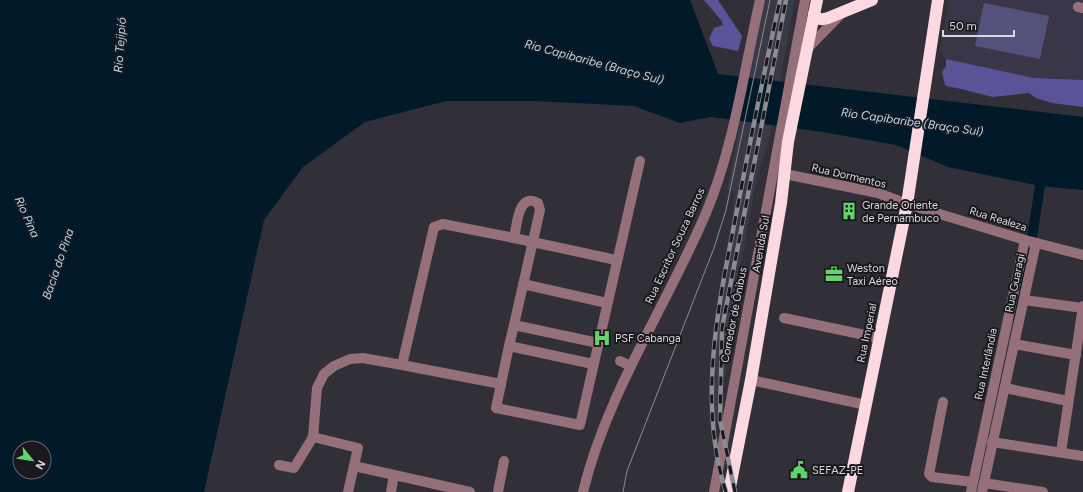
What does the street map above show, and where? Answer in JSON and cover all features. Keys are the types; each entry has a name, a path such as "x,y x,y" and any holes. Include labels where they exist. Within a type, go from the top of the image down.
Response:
{"highway":[{"name":"Avenida Sul","path":"729,492 751,380 785,174 784,142 796,66 806,50 817,0"},
{"path":"814,14 817,18 822,20 872,0"},
{"name":"Rua Imperial","path":"848,492 907,204 938,0"}],"street":[{"name":"Rua Escritor Souza Barros","path":"583,492 602,431 631,366 705,215 726,159 760,0"},
{"path":"796,66 804,0"},
{"path":"806,50 826,28 844,12"},
{"name":"Corredor de Ônibus","path":"714,492 784,142"},
{"path":"514,238 521,206 525,201 532,200 538,204 540,210 496,408 580,425 616,260 640,162"},
{"name":"Rua Dormentos","path":"785,174 878,193 907,204"},
{"name":"Rua Realeza","path":"907,204 1025,240 1083,255"},
{"path":"402,365 434,227 443,224 616,260"},
{"name":"Rua Interlândia","path":"971,492 980,485 1025,240"},
{"name":"Rua Guaragi","path":"980,485 992,442 1036,243"},
{"path":"523,284 607,303"},
{"path":"1024,300 1083,307 1061,452"},
{"path":"784,318 879,338"},
{"path":"514,325 598,343"},
{"path":"1014,344 1076,355"},
{"path":"509,346 593,364"},
{"path":"279,465 294,468 313,437 317,388 324,374 334,366 350,359 362,358 501,384"},
{"path":"620,361 631,366"},
{"path":"751,380 866,405"},
{"path":"1004,388 1068,401"},
{"path":"943,402 929,474 932,477 980,485 1043,492"},
{"path":"313,437 358,448 348,492"},
{"path":"992,442 1083,456"},
{"path":"498,492 504,461"},
{"path":"354,466 457,491 470,492"},
{"path":"391,492 394,475"}],"shaded area":[{"path":"704,0 718,0 742,36 738,51 713,46 709,39 714,28 723,25 721,20"},
{"path":"764,0 795,0 769,140 757,176 737,286 730,347 713,446 709,389 712,339 729,241 735,191 727,190"},
{"path":"949,0 1083,0 1083,80 1034,78 946,59 940,52"},
{"path":"984,3 1049,16 1040,59 975,46"},
{"path":"946,59 1034,78 1083,80 1083,107 1052,103 1036,98 1029,93 993,97 950,87 945,85 942,72 946,66"}],"water":[{"path":"0,0 690,0 718,74 1083,117 1083,190 1040,186 948,167 896,145 823,132 711,117 680,123 634,106 535,101 446,101 365,122 303,167 264,220 204,492 0,492"}],"waterway":[{"path":"1032,237 1040,186"},
{"path":"1015,316 1029,253"}],"tram line":[{"path":"623,492 627,471 714,248 726,210 770,0"}],"railway":[{"path":"726,492 717,457 713,421 712,385 714,348 724,276 758,102 780,0"},
{"path":"735,492 720,420 722,328 786,0"}],"place":[{"name":"Grande Oriente de Pernambuco","path":"849,211"},
{"name":"Weston Taxi Aéreo","path":"834,274"},
{"name":"PSF Cabanga","path":"602,338"},
{"name":"SEFAZ-PE","path":"799,470"}],"water label":[{"name":"Rio Tejipió","path":"120,45"},
{"name":"Rio Capibaribe (Braço Sul)","path":"594,62"},
{"name":"Rio Capibaribe (Braço Sul)","path":"912,122"},
{"name":"Rio Pina","path":"27,217"},
{"name":"Bacia do Pina","path":"58,264"}]}
